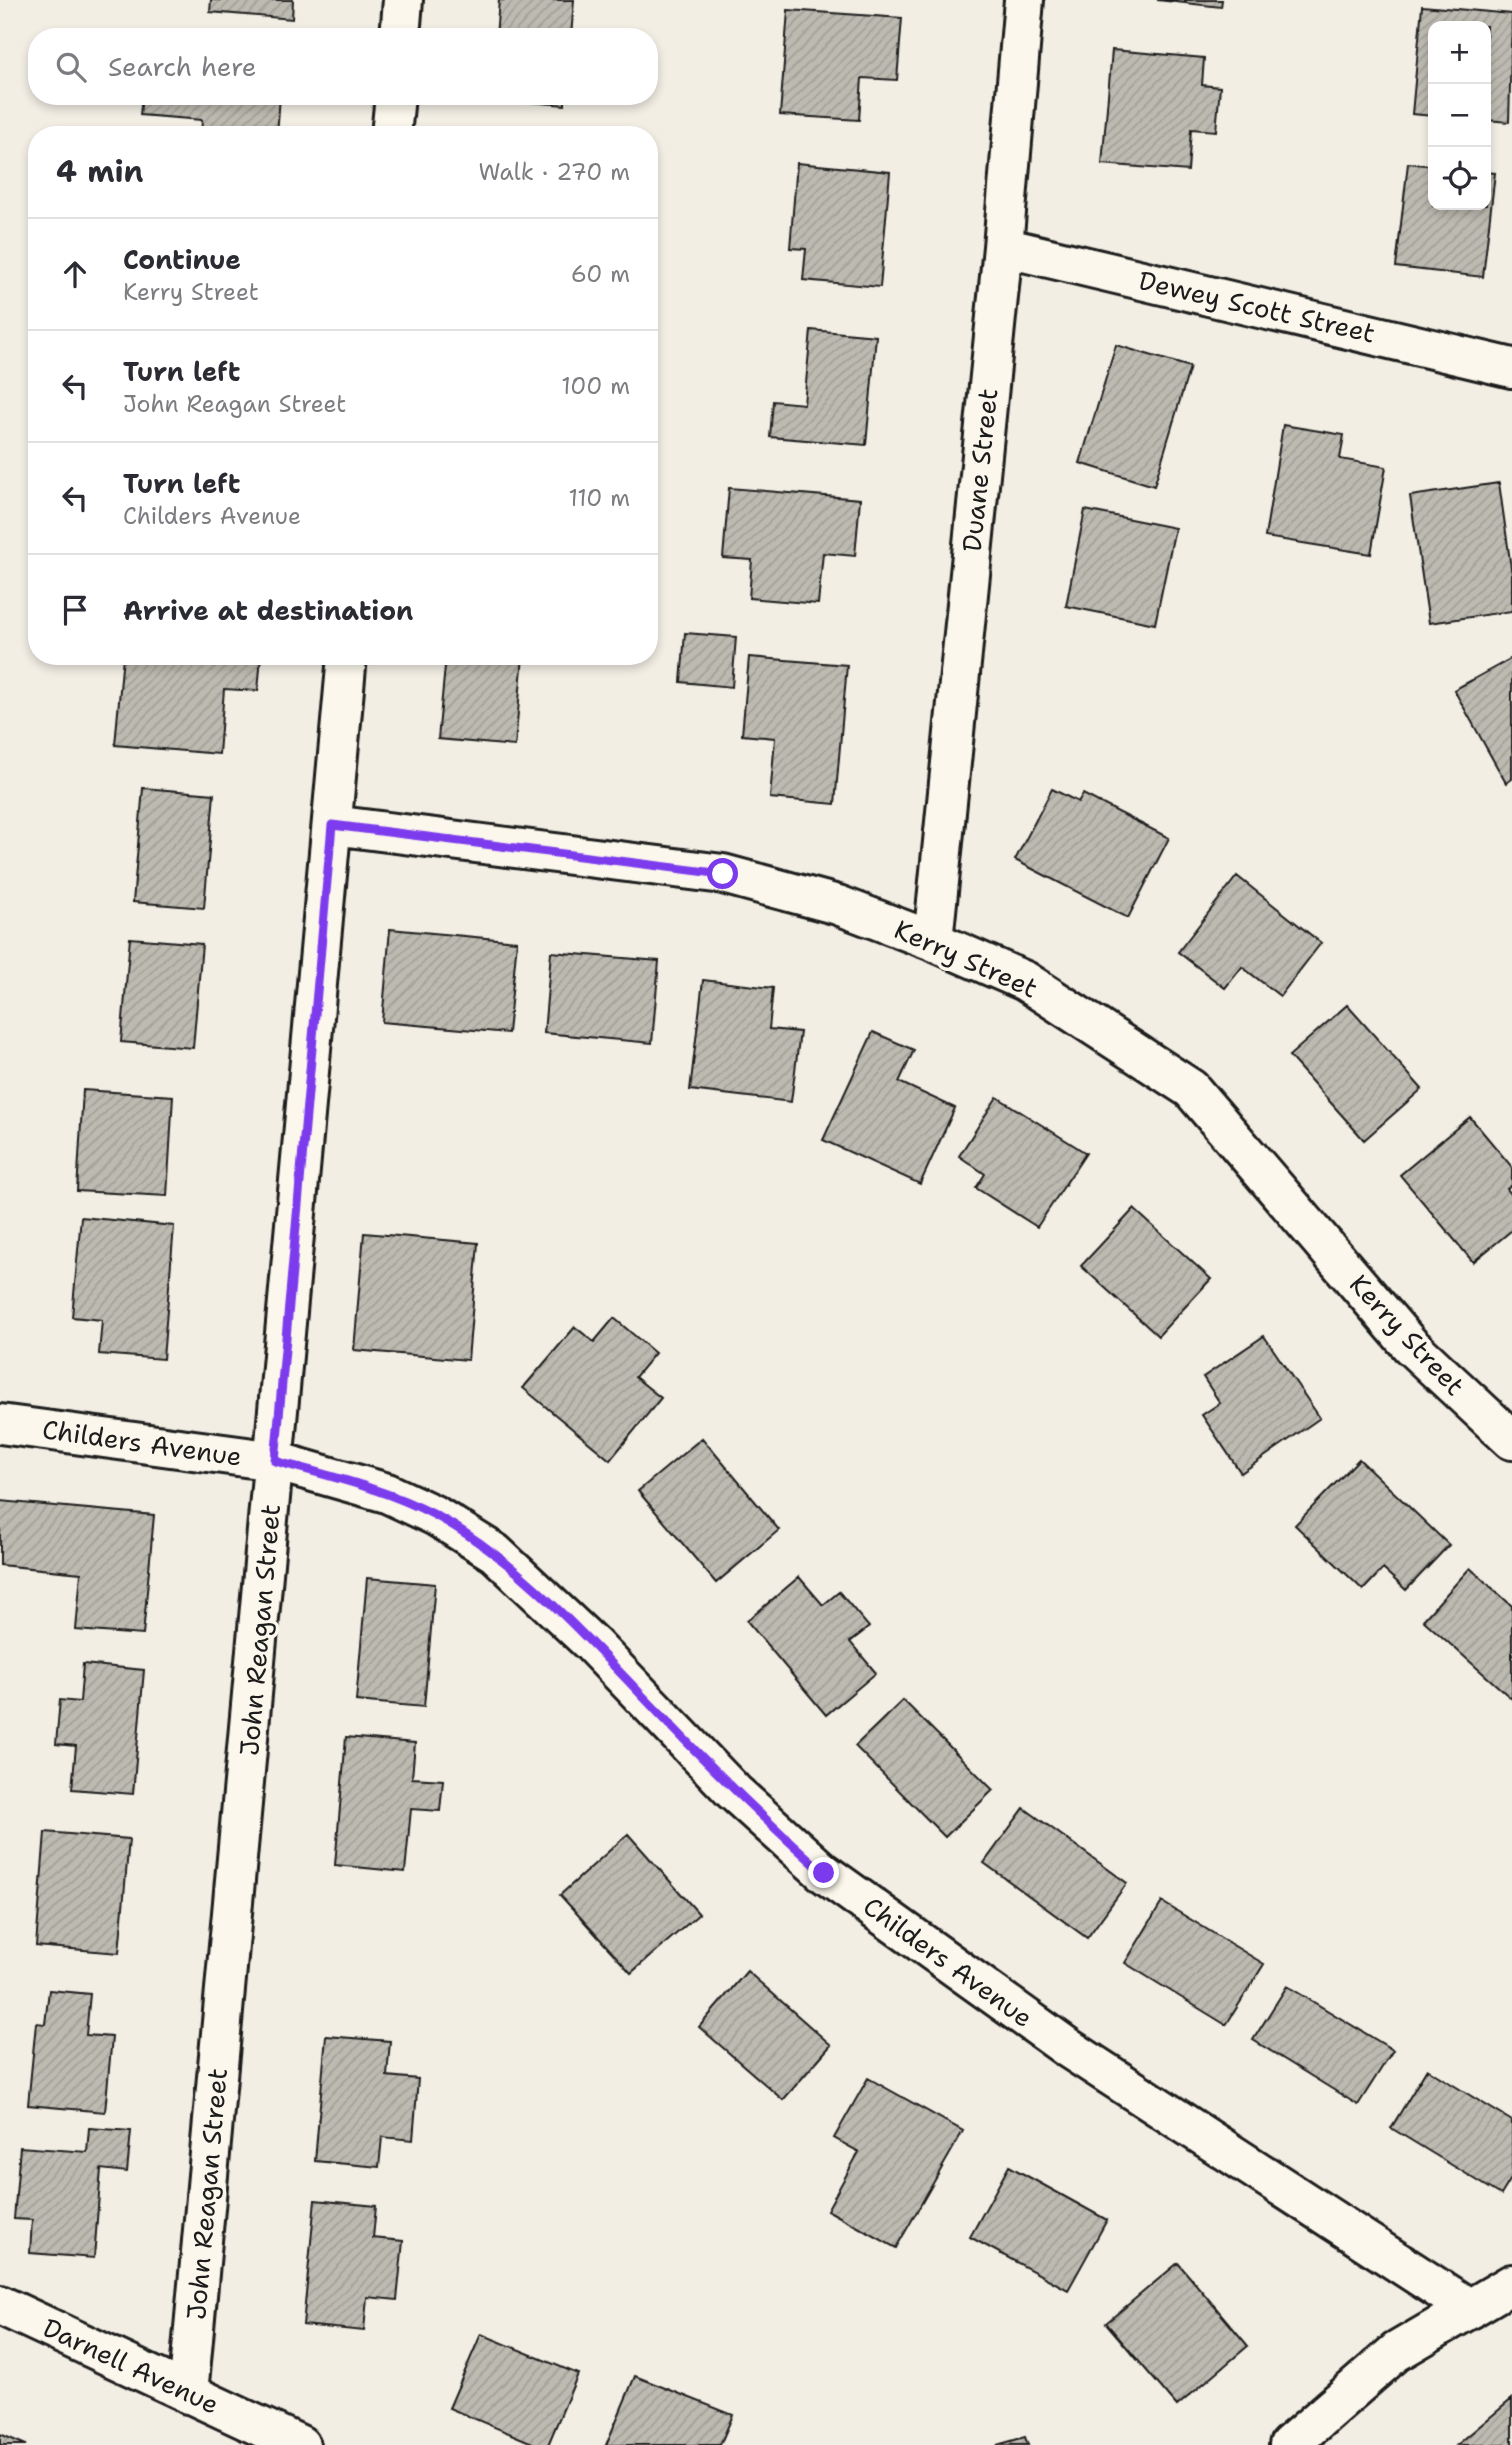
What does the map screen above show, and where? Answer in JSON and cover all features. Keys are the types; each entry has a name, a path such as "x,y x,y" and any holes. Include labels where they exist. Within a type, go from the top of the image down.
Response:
{"street":[{"path":"401,28 403,0"},
{"name":"Duane Street","path":"933,941 1003,247 1024,0"},
{"path":"392,126 394,105"},
{"name":"Dewey Scott Street","path":"1003,247 1512,368"},
{"name":"John Reagan Street","path":"188,2394 346,665"},
{"name":"Kerry Street","path":"332,825 723,874 838,905 933,941 1025,981 1191,1089 1410,1345 1512,1440"},
{"name":"Childers Avenue","path":"0,1424 275,1461 387,1493 436,1516 495,1553 593,1645 734,1792 824,1873 1068,2048 1469,2309"},
{"path":"1289,2445 1396,2352 1512,2284"},
{"name":"Darnell Avenue","path":"0,2305 300,2445"}],"building":[{"path":"211,0 293,0 292,19 210,12"},
{"path":"499,0 574,0 572,28 497,28"},
{"path":"1157,0 1222,0 1221,7"},
{"path":"1422,6 1512,14 1509,122 1491,120 1491,21 1428,21 1428,116 1412,114"},
{"path":"788,10 902,18 897,80 862,78 859,120 780,115"},
{"path":"1112,50 1204,58 1202,85 1220,87 1216,131 1191,129 1188,171 1102,164"},
{"path":"141,105 279,105 278,126 202,126 202,120 140,115"},
{"path":"797,163 890,172 880,287 803,280 806,249 790,248"},
{"path":"1408,163 1428,165 1428,210 1491,210 1483,277 1396,267"},
{"path":"1491,173 1495,173 1491,208"},
{"path":"811,330 876,336 866,445 770,437 773,401 804,404"},
{"path":"1116,345 1190,367 1154,486 1080,463"},
{"path":"1283,425 1344,435 1340,459 1386,467 1371,554 1265,537"},
{"path":"1499,483 1512,575 1512,611 1429,623 1410,496"},
{"path":"729,488 860,499 855,556 823,553 818,604 749,598 752,560 723,558"},
{"path":"1085,510 1175,528 1155,624 1066,606"},
{"path":"685,633 736,637 732,687 681,682"},
{"path":"749,657 847,665 835,804 770,798 775,738 742,735"},
{"path":"1512,658 1512,779 1506,783 1454,690"},
{"path":"122,665 260,665 258,691 224,689 219,754 115,745"},
{"path":"445,665 522,665 515,746 438,739"},
{"path":"143,788 214,794 204,908 133,902"},
{"path":"1052,789 1078,802 1083,794 1169,838 1128,918 1015,860"},
{"path":"1237,876 1321,943 1280,996 1242,967 1225,988 1178,952"},
{"path":"390,929 517,941 508,1033 382,1022"},
{"path":"130,938 202,944 193,1048 121,1042"},
{"path":"551,952 659,961 652,1043 544,1033"},
{"path":"703,980 773,988 769,1029 800,1032 791,1102 690,1090"},
{"path":"1347,1005 1422,1089 1364,1140 1289,1056"},
{"path":"873,1032 914,1050 899,1082 955,1108 920,1184 823,1140"},
{"path":"83,1090 173,1096 167,1196 77,1191"},
{"path":"997,1097 1086,1153 1037,1227 976,1188 985,1174 959,1156"},
{"path":"1470,1117 1512,1167 1512,1185 1507,1189 1512,1195 1512,1230 1473,1262 1400,1175"},
{"path":"1134,1209 1211,1279 1158,1336 1081,1266"},
{"path":"81,1217 174,1226 163,1359 99,1354 102,1320 72,1317"},
{"path":"364,1233 478,1243 468,1360 354,1350"},
{"path":"614,1318 655,1353 635,1377 661,1398 610,1460 523,1388 575,1327 594,1342"},
{"path":"1264,1336 1320,1418 1241,1473 1202,1415 1220,1403 1203,1377"},
{"path":"702,1438 779,1530 716,1583 638,1491"},
{"path":"1359,1459 1449,1545 1406,1590 1383,1569 1363,1590 1295,1525"},
{"path":"0,1501 154,1515 143,1635 76,1630 81,1573 0,1565"},
{"path":"1470,1568 1512,1606 1512,1699 1423,1620"},
{"path":"799,1577 823,1605 839,1592 869,1627 850,1642 876,1673 826,1715 747,1621"},
{"path":"367,1578 435,1584 424,1707 356,1701"},
{"path":"83,1664 144,1670 133,1794 72,1789 76,1746 56,1744 60,1700 80,1702"},
{"path":"903,1700 993,1790 945,1837 855,1746"},
{"path":"346,1737 415,1743 412,1778 443,1780 440,1811 411,1809 405,1872 335,1865"},
{"path":"1024,1808 1127,1883 1087,1938 984,1863"},
{"path":"45,1832 129,1839 119,1953 36,1946"},
{"path":"628,1834 699,1914 631,1973 560,1895"},
{"path":"1162,1902 1264,1964 1226,2025 1125,1963"},
{"path":"747,1971 831,2045 783,2100 699,2027"},
{"path":"1287,1986 1393,2050 1358,2105 1253,2040"},
{"path":"49,1990 90,1994 86,2035 112,2037 105,2112 28,2105 36,2023 45,2024"},
{"path":"326,2036 390,2041 387,2076 418,2079 413,2140 382,2137 379,2167 315,2161"},
{"path":"1427,2069 1512,2121 1512,2177 1501,2195 1391,2128"},
{"path":"868,2078 963,2131 896,2248 827,2210 859,2152 834,2138"},
{"path":"89,2128 131,2131 127,2172 101,2169 94,2258 30,2253 32,2220 14,2219 20,2147 87,2152"},
{"path":"1009,2166 1107,2220 1068,2290 970,2237"},
{"path":"315,2200 376,2206 373,2238 403,2241 397,2300 367,2297 364,2331 303,2325"},
{"path":"1178,2263 1248,2346 1177,2406 1106,2323"},
{"path":"481,2334 578,2374 548,2445 537,2445 449,2408"},
{"path":"635,2376 733,2415 720,2445 606,2445"},
{"path":"1512,2399 1512,2445 1457,2445"},
{"path":"0,2434 26,2445 0,2445"},
{"path":"1025,2437 1028,2445 997,2445"}],"route":[{"path":"723,874 332,825 275,1461 387,1493 436,1516 495,1553 593,1645 734,1792 824,1873"}]}
